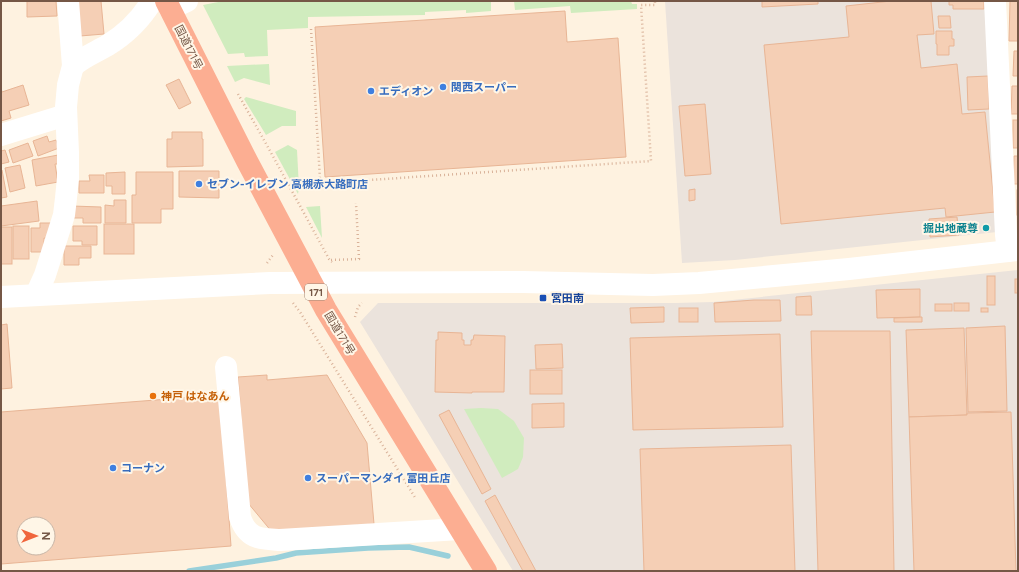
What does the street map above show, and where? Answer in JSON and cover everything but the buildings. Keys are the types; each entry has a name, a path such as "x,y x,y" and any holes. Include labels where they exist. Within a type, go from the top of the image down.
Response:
{"highway":[{"name":"国道171号","path":"169,3 247,161 311,284 486,571"}],"street":[{"path":"36,295 45,275 64,215 68,178 68,136 66,115 68,85 73,66 68,1"},
{"path":"1,297 270,284 523,282 653,285 699,283 849,269 1013,251 1006,235 996,1"},
{"path":"73,66 80,60 121,36 144,14 169,3"},
{"path":"1,135 66,115"},
{"path":"226,368 240,517 245,529 250,534 262,539 280,540 460,528"}],"path":[{"path":"311,30 320,179 325,183 651,161 641,5 655,5 654,1"},
{"path":"236,92 330,260 359,259 356,204"},
{"path":"355,322 355,312 364,301"},
{"path":"300,312 419,504"}],"shaded area":[{"path":"665,1 989,1 997,232 735,260 682,263"},
{"path":"1018,270 1018,571 513,571 360,322 378,303 713,302"}],"green space":[{"path":"224,1 491,1 491,11 466,13 466,10 425,12 425,15 308,17 308,28 267,30 268,56 245,57 244,53 228,54 203,5"},
{"path":"514,1 631,1 632,4 637,4 637,9 571,13 570,6 515,10"},
{"path":"269,64 270,85 244,78 235,82 227,66"},
{"path":"246,97 296,111 296,126 282,126 266,135 244,99"},
{"path":"288,145 297,150 298,194 275,152"},
{"path":"320,206 322,238 306,207"},
{"path":"464,409 498,409 514,421 524,438 523,457 518,469 502,478"}],"waterway":[{"path":"189,571 276,558 296,553 368,548 409,547 448,556"}],"place":[{"name":"関西スーパー","path":"443,87"},
{"name":"エディオン","path":"371,91"},
{"name":"セブン-イレブン 高槻赤大路町店","path":"199,184"},
{"name":"掘出地蔵尊","path":"986,228"},
{"name":"宮田南","path":"543,298"},
{"name":"神戸 はなあん","path":"153,396"},
{"name":"コーナン","path":"113,468"},
{"name":"スーパーマンダイ 富田丘店","path":"308,478"}]}
